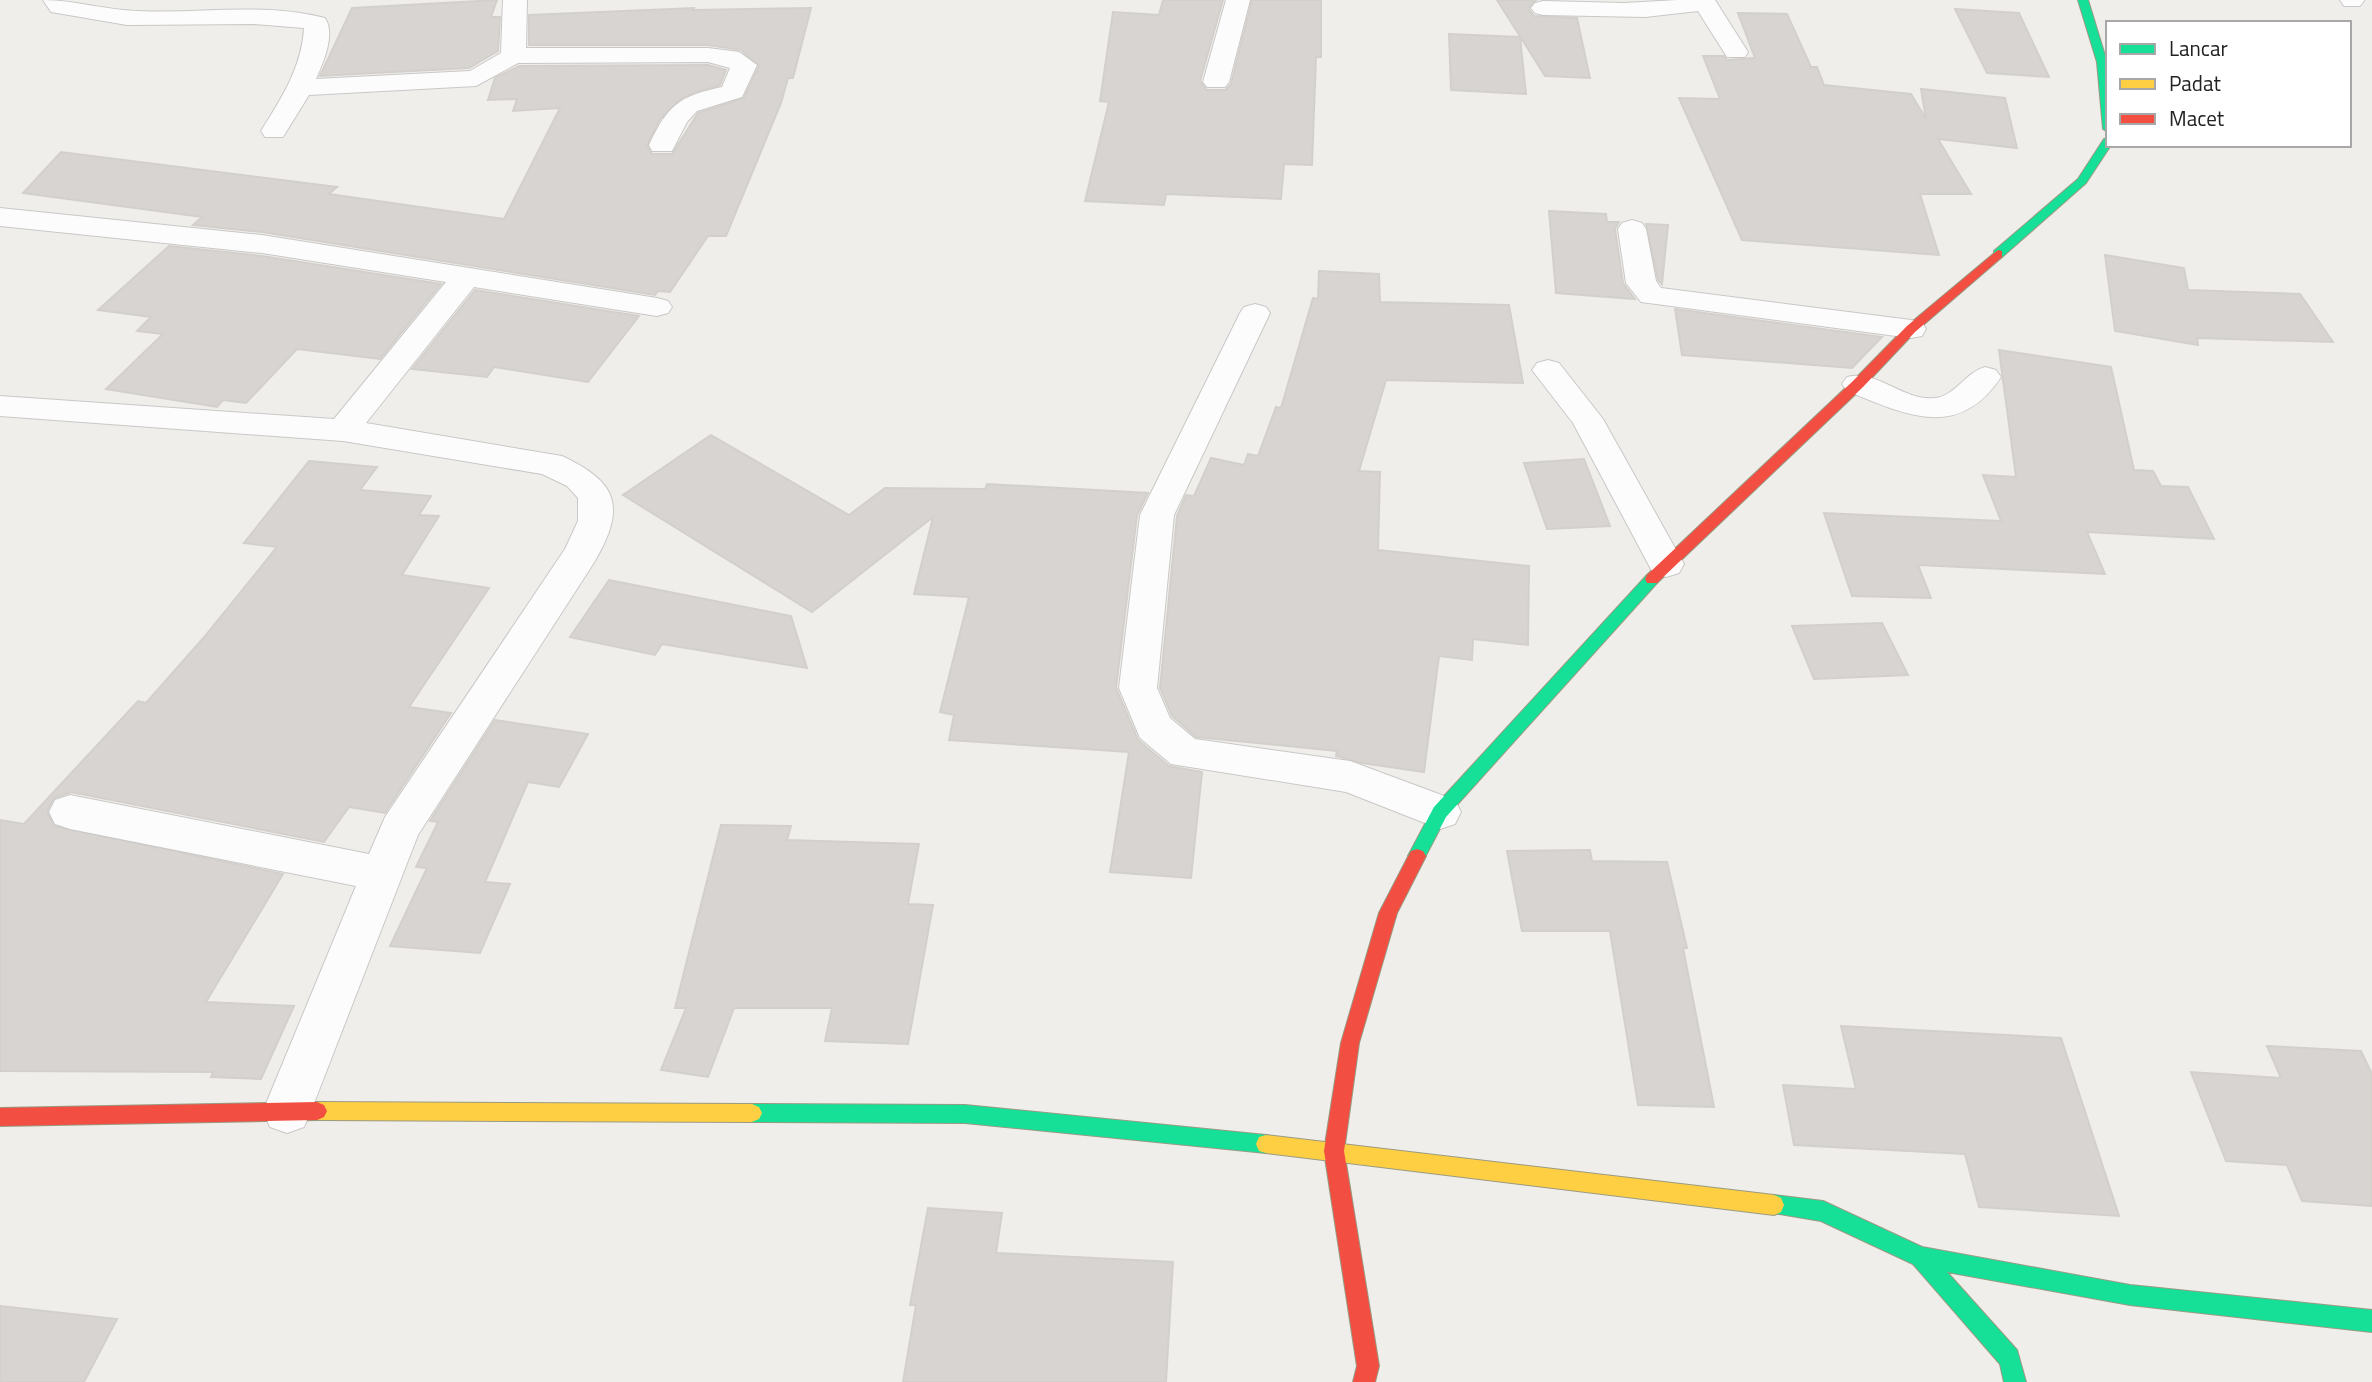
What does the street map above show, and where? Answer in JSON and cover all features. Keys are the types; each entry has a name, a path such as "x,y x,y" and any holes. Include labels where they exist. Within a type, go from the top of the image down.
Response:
{"street":[{"path":"55,0 58,7 82,12 147,19 284,16 316,23 317,42 301,88 274,131"},
{"path":"513,56 515,0"},
{"path":"1216,82 1238,0"},
{"path":"2083,0 2102,62 2106,107"},
{"path":"1543,8 1665,7 1703,1 1735,52"},
{"path":"301,88 476,78 513,56 708,55 730,57 744,65 733,92 694,101 674,116 662,145"},
{"path":"1364,1382 1367,1366 1334,1151 1350,1043 1388,913 1440,812 1666,564 1872,390 1912,329 2081,181 2106,144"},
{"path":"0,217 262,244 657,307"},
{"path":"1632,229 1641,283 1652,296 1912,329"},
{"path":"343,430 466,277"},
{"path":"1255,313 1157,515 1138,688 1154,727 1185,753 1350,777 1440,812"},
{"path":"1548,370 1587,419 1666,564"},
{"path":"1872,390 1922,409 1953,406 1965,399 1985,377"},
{"path":"7,416 343,430 550,464 579,478 595,495 595,521 582,552 400,829 287,1111"},
{"path":"70,812 383,874"},
{"path":"0,1117 287,1111 965,1114 1334,1151 1433,1166 1824,1210 1920,1256 2130,1294 2372,1321"},
{"path":"1920,1256 2021,1374"}],"building":[{"path":"497,0 491,17 500,17 498,51 469,68 320,76 352,8"},
{"path":"1163,0 1223,0 1200,81 1207,90 1225,90 1231,84 1252,0 1321,0 1321,57 1316,57 1312,165 1284,164 1281,199 1166,194 1164,205 1085,201 1109,102 1100,101 1113,12 1159,15"},
{"path":"1497,0 1536,0 1528,8 1534,16 1577,18 1590,78 1545,76"},
{"path":"694,8 693,10 811,8 793,78 788,78 781,103 726,236 708,236 670,292 658,291 655,295 262,232 193,225 202,217 23,193 61,152 337,187 329,194 504,219 560,108 513,111 517,99 488,100 495,78 519,66 708,65 726,70 720,85 684,97 660,119 647,146 652,154 672,154 698,113 744,98 759,66 741,50 708,45 529,45 529,15"},
{"path":"1955,9 2019,13 2049,77 1987,73"},
{"path":"1738,13 1787,14 1811,67 1817,67 1824,85 1911,94 1926,119 1921,89 2005,98 2017,148 1938,139 1971,194 1920,194 1939,255 1742,240 1679,98 1720,99 1703,56 1724,56 1727,60 1755,58"},
{"path":"1449,34 1520,37 1526,94 1451,90"},
{"path":"1549,211 1606,214 1607,222 1619,222 1615,229 1623,283 1635,299 1556,293"},
{"path":"1646,224 1668,225 1662,284 1658,280"},
{"path":"169,246 262,256 441,284 380,359 297,349 246,403 223,400 217,407 106,389 163,334 137,331 151,317 98,310"},
{"path":"2105,255 2184,268 2188,290 2300,294 2333,342 2197,338 2198,345 2115,331"},
{"path":"1319,271 1379,274 1380,302 1509,305 1523,383 1386,380 1359,471 1380,472 1378,550 1529,566 1528,645 1473,639 1472,660 1439,656 1424,772 1362,763 1336,756 1337,751 1196,737 1172,716 1160,688 1177,516 1186,495 1194,496 1211,458 1244,465 1248,454 1258,456 1276,407 1281,408 1313,298 1318,299"},
{"path":"475,290 639,316 588,382 494,367 487,377 412,369"},
{"path":"1675,309 1882,337 1852,368 1682,355"},
{"path":"1999,350 2111,367 2134,470 2153,471 2161,486 2188,487 2214,539 2087,532 2105,574 1918,565 1931,598 1852,596 1824,513 2001,521 1983,475 2016,477"},
{"path":"711,435 849,515 885,488 985,489 987,484 1148,493 1137,515 1116,688 1138,740 1169,766 1202,772 1191,878 1110,872 1129,752 949,740 954,715 940,712 969,597 914,594 933,517 812,612 623,495"},
{"path":"1584,459 1610,526 1547,529 1524,463"},
{"path":"309,461 377,467 360,490 431,496 419,515 439,516 402,575 489,588 409,707 451,713 385,813 349,807 324,842 71,792 54,798 47,811 54,826 283,874 206,1002 294,1006 261,1079 211,1077 213,1072 0,1071 0,820 24,824 138,701 146,703 206,635 277,547 244,543"},
{"path":"609,580 791,616 807,668 662,644 655,655 570,637"},
{"path":"1882,623 1908,675 1814,679 1792,626"},
{"path":"495,720 588,734 559,787 528,782 485,882 510,884 480,953 390,946 427,868 416,867 438,822 430,821"},
{"path":"721,825 791,826 787,840 919,844 908,904 933,905 908,1044 825,1041 832,1008 734,1008 708,1077 661,1070 686,1008 675,1008"},
{"path":"1590,850 1592,861 1667,862 1687,948 1683,948 1714,1107 1638,1105 1610,931 1522,931 1507,851"},
{"path":"1841,1026 2061,1038 2119,1216 1979,1207 1965,1154 1794,1145 1783,1085 1856,1089"},
{"path":"2267,1046 2361,1051 2372,1074 2372,1206 2302,1201 2287,1165 2226,1161 2191,1072 2281,1078"},
{"path":"928,1208 1002,1213 996,1253 1173,1262 1166,1382 903,1382 916,1305 910,1305"},
{"path":"0,1306 117,1319 84,1382 0,1382"}],"traffic: fast":[{"path":"2083,0 2102,62 2106,107"},
{"path":"1998,254 2082,181 2106,144"},
{"path":"1417,856 1440,812 1652,579"},
{"path":"752,1113 965,1114 1266,1144"},
{"path":"1774,1205 1823,1211 1920,1257 2009,1358 2015,1382"},
{"path":"1920,1257 2130,1295 2372,1321"}],"traffic: slow":[{"path":"317,1111 752,1113"},
{"path":"1266,1144 1774,1205"}],"traffic: jam":[{"path":"1652,579 1858,384 1911,329 1998,254"},
{"path":"1364,1382 1368,1366 1334,1151 1350,1043 1388,913 1417,856"},
{"path":"0,1117 317,1111"}]}
